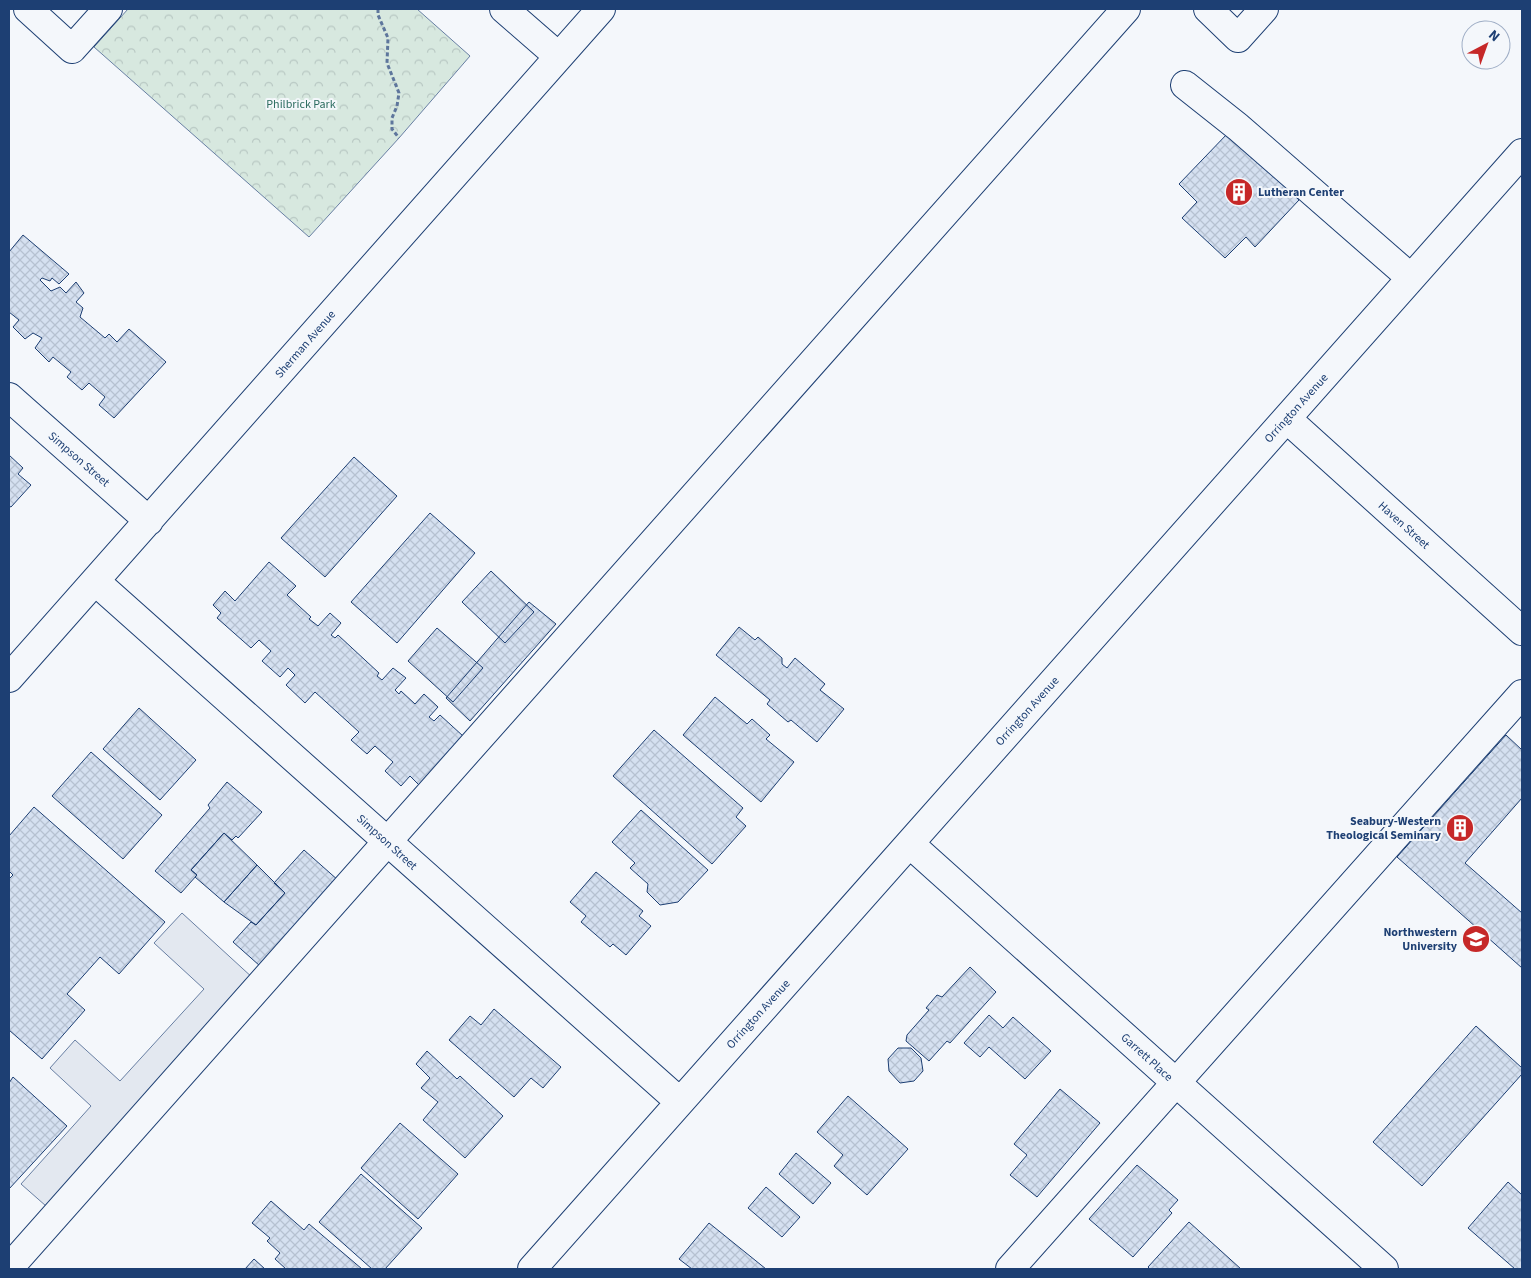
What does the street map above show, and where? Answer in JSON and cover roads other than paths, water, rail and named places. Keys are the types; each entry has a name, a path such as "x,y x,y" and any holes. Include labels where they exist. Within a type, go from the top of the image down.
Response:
{"street":[{"path":"28,9 72,49 108,9"},
{"path":"504,9 558,56"},
{"name":"Sherman Avenue","path":"9,678 601,9"},
{"path":"9,1268 1126,9"},
{"path":"1208,9 1238,38 1264,9"},
{"path":"1185,85 1238,127 1411,278"},
{"name":"Orrington Avenue","path":"532,1269 1522,153"},
{"name":"Simpson Street","path":"9,397 149,521"},
{"name":"Haven Street","path":"1287,419 1522,631"},
{"name":"Simpson Street","path":"95,581 680,1102"},
{"path":"1010,1269 1522,694"},
{"name":"Garrett Place","path":"910,844 1384,1269"}],"place":[{"name":"Lutheran Center","path":"1239,192"},
{"name":"Seabury-Western Theological Seminary","path":"1460,828"},
{"name":"Northwestern University","path":"1476,939"}],"park label":[{"name":"Philbrick Park","path":"301,104"}]}
